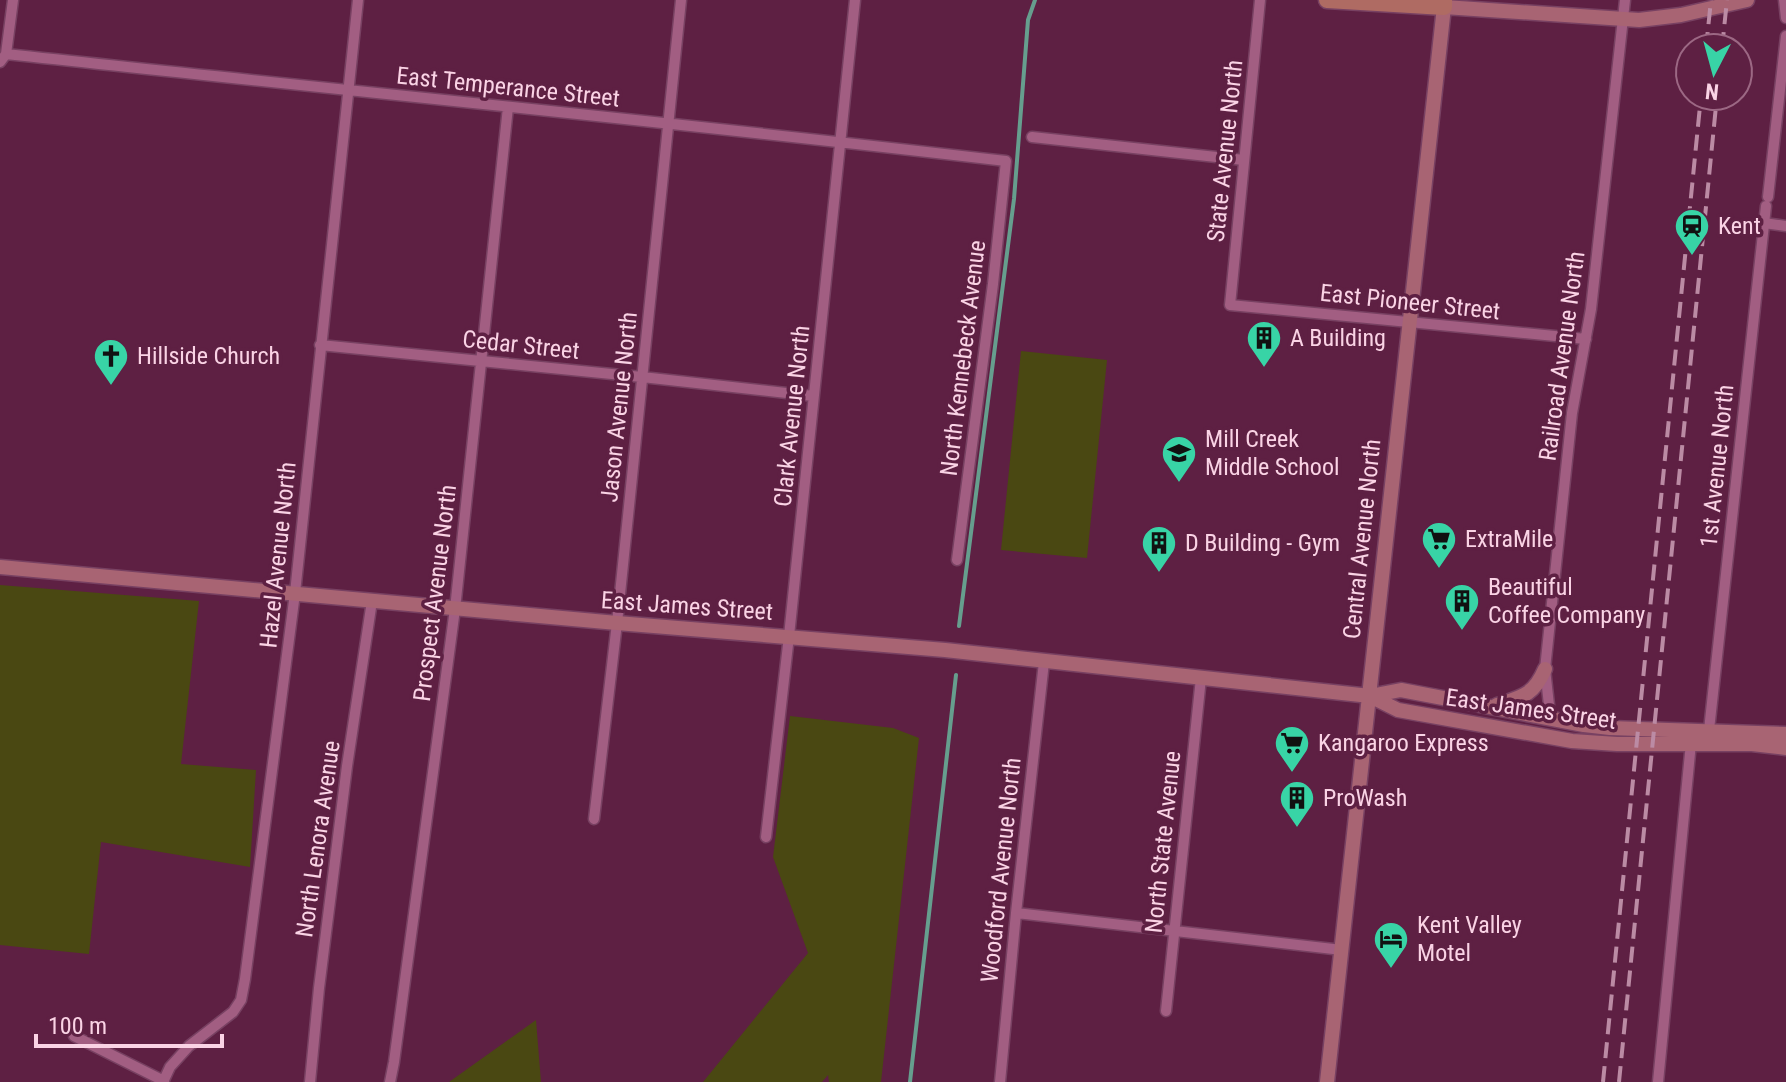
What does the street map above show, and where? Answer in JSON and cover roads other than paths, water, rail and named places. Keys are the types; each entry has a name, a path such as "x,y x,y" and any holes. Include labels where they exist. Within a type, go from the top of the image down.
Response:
{"main road":[{"path":"1327,0 1444,4 1623,20 1670,17 1747,0"},
{"name":"Central Avenue North","path":"1327,1082 1444,4"},
{"name":"East James Street","path":"0,567 945,650 1370,696 1401,690 1610,728 1786,734"},
{"path":"1492,707 1526,695 1540,682 1545,669"},
{"name":"East James Street","path":"1370,696 1398,710 1542,737 1617,744 1752,744 1786,748"}],"street":[{"path":"3,58 13,0"},
{"name":"Hazel Avenue North","path":"164,1081 170,1067 189,1046 233,1012 241,1000 245,979 295,593 358,0"},
{"name":"Jason Avenue North","path":"594,819 681,0"},
{"name":"Clark Avenue North","path":"766,837 855,0"},
{"name":"State Avenue North","path":"1230,305 1260,0"},
{"name":"Railroad Avenue North","path":"1547,718 1549,705 1545,669 1572,413 1586,339 1625,0"},
{"path":"1784,0 1786,18"},
{"name":"1st Avenue North","path":"1709,730 1786,36"},
{"name":"East Temperance Street","path":"3,58 669,122 1006,161"},
{"name":"Prospect Avenue North","path":"390,1082 455,609 508,107"},
{"path":"1032,137 1244,160"},
{"name":"North Kennebeck Avenue","path":"957,560 1006,161"},
{"path":"1764,223 1786,226"},
{"name":"East Pioneer Street","path":"1230,305 1586,339"},
{"name":"Cedar Street","path":"320,345 813,396"},
{"name":"North Lenora Avenue","path":"310,1082 338,840 372,601"},
{"name":"Woodford Avenue North","path":"1000,1082 1044,662"},
{"name":"North State Avenue","path":"1166,1011 1201,678"},
{"path":"1658,1082 1691,743"},
{"path":"1016,913 1342,950"},
{"path":"74,1036 164,1081"}],"waterway":[{"path":"959,626 1014,199 1028,20 1035,0"},
{"path":"910,1082 956,675"}],"railway":[{"path":"1708,32 1711,0"},
{"path":"1724,32 1727,0"},
{"path":"1603,1082 1699,112"},
{"path":"1619,1082 1715,112"}],"place":[{"name":"Kent","path":"1692,257"},
{"name":"A Building","path":"1264,369"},
{"name":"Hillside Church","path":"111,387"},
{"name":"Mill Creek Middle School","path":"1179,484"},
{"name":"ExtraMile","path":"1439,570"},
{"name":"D Building - Gym","path":"1159,574"},
{"name":"Beautiful Coffee Company","path":"1462,632"},
{"name":"Kangaroo Express","path":"1292,774"},
{"name":"ProWash","path":"1297,829"},
{"name":"Kent Valley Motel","path":"1391,970"}]}
